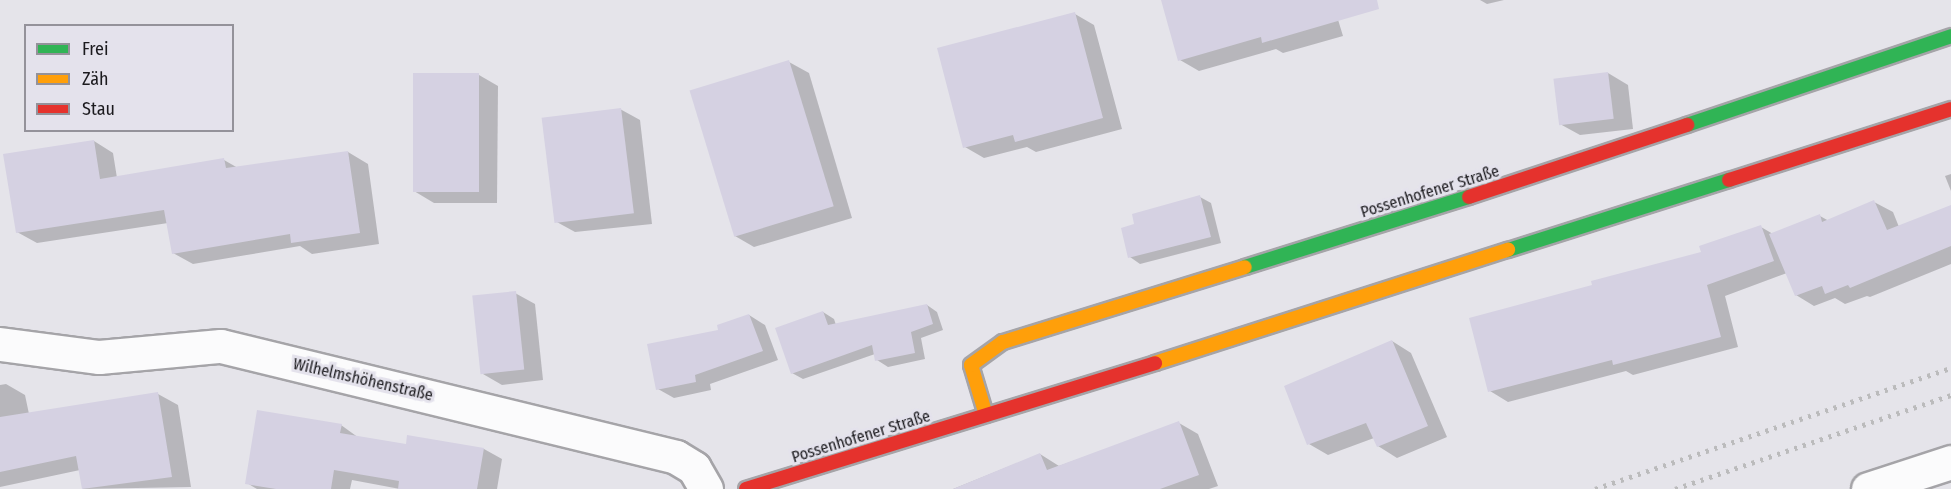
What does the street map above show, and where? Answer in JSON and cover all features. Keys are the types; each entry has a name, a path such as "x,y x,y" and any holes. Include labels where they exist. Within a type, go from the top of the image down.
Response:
{"main road":[{"name":"Possenhofener Straße","path":"986,415 971,364 1003,342 1504,186 1951,36"},
{"name":"Possenhofener Straße","path":"746,489 1951,109"}],"street":[{"name":"Wilhelmshöhenstraße","path":"0,344 99,357 221,346 676,458 694,468 706,489"},
{"path":"1868,489 1951,462"}],"building":[{"path":"1161,0 1377,0 1379,9 1262,43 1261,37 1178,61"},
{"path":"1075,12 1103,118 1015,142 1013,135 963,148 937,48"},
{"path":"789,60 834,206 734,237 690,90"},
{"path":"1608,72 1614,119 1559,125 1553,79"},
{"path":"413,73 479,73 479,192 413,192"},
{"path":"621,108 634,213 555,223 542,118"},
{"path":"94,140 100,179 224,158 226,168 348,151 360,233 291,243 290,234 172,254 164,210 16,233 3,154"},
{"path":"1200,195 1211,237 1128,258 1121,228 1134,224 1132,214"},
{"path":"1874,200 1887,230 1951,205 1951,246 1850,288 1848,285 1825,294 1822,286 1795,296 1769,234 1820,214 1822,222"},
{"path":"1761,225 1774,261 1707,285 1721,337 1613,365 1612,360 1488,392 1469,318 1592,285 1591,281 1701,252 1699,246"},
{"path":"516,291 524,370 480,374 472,296"},
{"path":"927,304 933,324 911,332 915,353 875,361 872,345 791,374 775,328 823,311 828,325"},
{"path":"749,314 763,351 695,375 696,382 656,390 647,344 718,330 717,325"},
{"path":"1392,340 1428,426 1377,447 1366,423 1307,445 1284,386"},
{"path":"158,392 172,477 82,489 76,456 0,472 0,417"},
{"path":"257,410 342,424 340,433 406,444 407,435 484,448 477,489 398,489 399,481 334,470 331,489 276,489 245,484"},
{"path":"1179,421 1199,475 1160,489 953,489 1040,453 1047,470"}],"railway":[{"path":"1595,489 1951,368"},
{"path":"1675,489 1951,395"}],"traffic: fast":[{"path":"1687,125 1951,36"},
{"path":"1508,250 1729,180"},
{"path":"1245,267 1469,197"}],"traffic: slow":[{"path":"1155,363 1508,250"},
{"path":"986,415 971,365 1003,342 1245,267"}],"traffic: jam":[{"path":"1729,180 1951,109"},
{"path":"1469,197 1687,125"},
{"path":"746,489 1155,363"}]}
